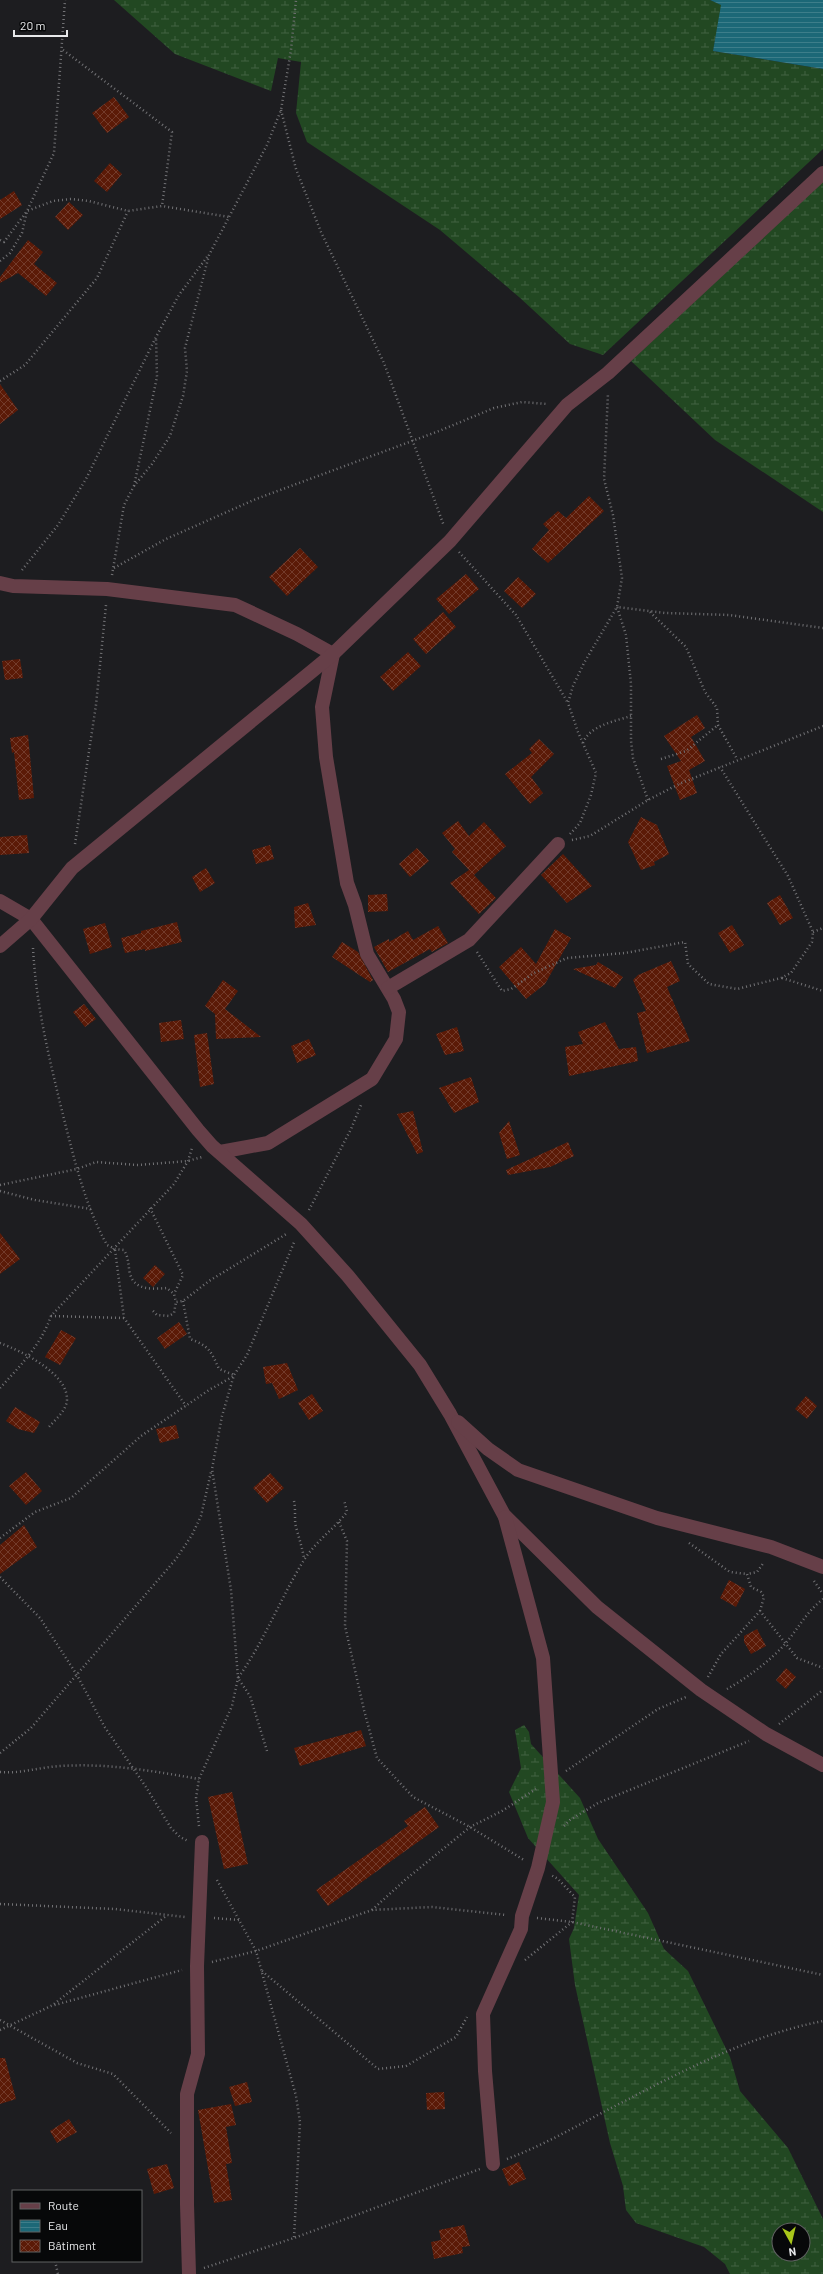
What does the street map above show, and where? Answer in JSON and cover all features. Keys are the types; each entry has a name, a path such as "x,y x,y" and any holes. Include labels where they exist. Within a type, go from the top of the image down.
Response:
{"street":[{"path":"0,946 31,919 72,868 333,654 450,541 568,405 608,373 823,173"},
{"path":"5,584 107,589 235,605 297,634 333,654"},
{"path":"220,1152 268,1144 372,1079 396,1039 399,1023 399,1012 388,988 367,954 355,905 347,883 336,819 326,757 322,707 333,654"},
{"path":"388,988 469,940 558,844"},
{"path":"0,901 31,919 198,1130 220,1152 301,1224 348,1276 420,1365 450,1414 504,1515 543,1658 553,1802 538,1868 522,1916 521,1929 484,2014 485,2072 493,2164"},
{"path":"450,1414 488,1449 518,1470 657,1518 771,1547 823,1567"},
{"path":"504,1515 597,1607 701,1690 766,1734 823,1765"},
{"path":"189,2274 187,2204 187,2094 198,2054 198,1966 202,1842"}],"path":[{"path":"0,240 4,242 27,211 54,153 63,50 65,0"},
{"path":"5,584 58,524 86,479 156,337 179,295 209,256 267,145 281,110 292,50 296,0"},
{"path":"63,50 172,132 162,206"},
{"path":"281,110 296,169 306,196 321,232 384,362 450,541 516,615 568,702 583,744 596,773 591,795 580,823 558,844"},
{"path":"27,211 53,201 71,199 89,201 128,211 162,206 229,217"},
{"path":"0,260 10,253 22,233 27,211"},
{"path":"0,381 25,365 97,278 128,211"},
{"path":"72,868 96,705 107,589 114,568 124,505 134,486 152,464 170,436 183,396 187,371 185,348 209,256"},
{"path":"134,486 157,377 156,337"},
{"path":"568,702 572,686 584,662 617,607 622,578 617,539 604,479 608,373"},
{"path":"114,568 166,539 256,498 413,441 494,408 522,402 568,405"},
{"path":"617,607 650,611 729,615 823,628"},
{"path":"617,607 626,635 631,684 633,758 648,800"},
{"path":"650,611 686,647 705,692 717,708 718,725 737,759"},
{"path":"583,744 586,736 602,725 631,716"},
{"path":"661,759 686,751 718,725"},
{"path":"558,844 590,836 648,800 737,759 823,726"},
{"path":"469,940 502,990 511,989 534,973 567,958 625,953 685,942 688,964 709,984 736,989 781,978 791,973 812,942 813,932 788,876 720,767"},
{"path":"31,919 35,978 46,1047 84,1194 92,1210 98,1228 107,1245 115,1250 124,1250 127,1255 131,1276 138,1286 156,1289 167,1288 174,1294 176,1302 174,1313 169,1316 157,1316 153,1311"},
{"path":"813,932 823,928"},
{"path":"781,978 823,991"},
{"path":"0,1753 31,1728 176,1559 192,1535 201,1516 222,1416 234,1375 247,1355 301,1224 351,1129 372,1079"},
{"path":"0,1388 28,1356 45,1333 51,1316 115,1250 150,1208 174,1184 188,1161 198,1130"},
{"path":"0,1185 77,1169 96,1162 138,1165 188,1161 220,1152"},
{"path":"0,1191 35,1200 92,1210"},
{"path":"150,1208 183,1275 174,1294"},
{"path":"176,1302 183,1301 209,1280 301,1224"},
{"path":"115,1250 124,1318 186,1406"},
{"path":"183,1301 190,1339 206,1344 219,1369 234,1375"},
{"path":"51,1316 124,1318"},
{"path":"0,1343 28,1356 50,1371 61,1381 65,1389 67,1400 65,1408 48,1428"},
{"path":"0,1538 35,1512 71,1498 141,1436 234,1375"},
{"path":"0,1577 40,1618 77,1675 104,1726 171,1828 186,1840 202,1842 196,1804 199,1779 232,1706 238,1678 231,1590 212,1469"},
{"path":"238,1678 256,1652 305,1559 325,1534 339,1522 347,1512 344,1500"},
{"path":"294,1501 297,1515 296,1526 300,1536 305,1559"},
{"path":"339,1522 347,1541 346,1626 364,1710 377,1758 413,1797 470,1827 558,1879 576,1896 572,1922 523,1962"},
{"path":"685,1541 730,1572 747,1574 757,1572 762,1567 771,1547"},
{"path":"701,1690 720,1654 760,1610 764,1597 761,1592 751,1587 747,1574"},
{"path":"372,1910 405,1880 470,1827 502,1811 552,1780 658,1709 701,1690 728,1689 760,1666 785,1644 815,1606 823,1599"},
{"path":"760,1610 797,1658 823,1668"},
{"path":"238,1678 250,1696 267,1751"},
{"path":"560,1831 570,1820 598,1803 766,1734 823,1690"},
{"path":"0,1772 12,1773 60,1766 132,1768 199,1779"},
{"path":"216,1877 256,1951 296,2096 300,2122 294,2238"},
{"path":"0,1904 115,1909 167,1916 239,1920"},
{"path":"0,2030 51,2006 256,1951 372,1910 432,1907 572,1922 823,1975"},
{"path":"51,2006 167,1916"},
{"path":"261,1970 378,2069 406,2066 456,2037 468,2014"},
{"path":"0,2020 11,2024 77,2062 113,2074 188,2148"},
{"path":"55,2262 58,2274"}],"green space":[{"path":"114,0 710,0 722,5 713,51 823,69 823,149 603,355 570,344 519,297 440,230 307,142 296,113 301,62 278,58 271,91 175,54"},
{"path":"823,181 823,512 715,440 631,361"},
{"path":"524,1725 529,1732 531,1744 580,1798 598,1839 648,1913 664,1949 688,1971 730,2057 740,2091 788,2148 823,2219 823,2274 730,2274 725,2264 704,2247 636,2223 626,2210 623,2186 610,2143 575,1985 569,1939 574,1928 579,1895 528,1838 509,1792 521,1768 515,1730"}],"water":[{"path":"710,0 823,0 823,69 713,51 721,5"}],"building":[{"path":"114,97 129,117 107,133 92,113"},
{"path":"110,163 122,174 107,192 94,181"},
{"path":"14,191 22,205 0,219 0,200"},
{"path":"69,202 83,215 68,230 55,217"},
{"path":"28,240 43,252 34,264 57,283 46,296 18,273 0,283 0,277"},
{"path":"0,384 18,410 0,424"},
{"path":"589,496 604,511 548,563 532,549 549,530 543,524 558,511 566,518"},
{"path":"300,548 318,567 287,596 269,577"},
{"path":"466,574 479,589 449,614 436,599"},
{"path":"518,577 536,594 522,608 504,591"},
{"path":"443,612 456,627 426,654 413,639"},
{"path":"408,652 421,666 393,691 380,677"},
{"path":"20,659 23,678 5,680 2,661"},
{"path":"697,715 705,728 691,737 705,761 689,770 697,793 680,800 667,766 681,761 664,736"},
{"path":"28,735 34,798 19,800 14,752 12,753 10,738"},
{"path":"539,739 554,754 531,777 543,793 530,804 505,774 532,753 529,749"},
{"path":"641,817 657,825 669,854 654,862 655,865 641,870 628,842"},
{"path":"458,821 469,836 484,822 506,846 474,875 496,898 479,914 450,883 469,870 452,852 455,849 442,833"},
{"path":"27,835 29,853 0,855 0,837"},
{"path":"270,845 274,859 256,864 252,850"},
{"path":"417,848 429,861 410,877 399,864"},
{"path":"563,854 592,886 567,903 541,875"},
{"path":"206,868 215,883 200,892 192,877"},
{"path":"387,894 388,911 368,912 368,895"},
{"path":"780,895 793,918 780,925 767,903"},
{"path":"308,903 316,925 295,928 294,907"},
{"path":"177,922 182,942 145,951 145,949 125,953 121,938 141,933 141,931"},
{"path":"105,923 112,947 90,954 83,929"},
{"path":"732,925 744,945 730,953 718,933"},
{"path":"438,926 448,943 432,952 430,949 388,972 374,947 389,939 389,942 408,931 413,940"},
{"path":"555,929 571,938 545,984 526,999 499,967 521,947 536,964"},
{"path":"342,942 358,952 373,980 370,982 332,957"},
{"path":"671,961 680,981 667,987 690,1041 647,1053 637,1013 646,1011 633,980 638,975"},
{"path":"598,962 623,977 615,988 573,969 596,965"},
{"path":"223,980 238,991 225,1009 261,1037 216,1039 215,1014 205,1006"},
{"path":"84,1004 96,1019 85,1027 73,1012"},
{"path":"181,1020 184,1039 161,1042 159,1023"},
{"path":"605,1022 619,1049 636,1047 638,1061 569,1076 565,1047 583,1044 578,1032"},
{"path":"457,1027 464,1051 445,1055 436,1034"},
{"path":"207,1033 214,1084 200,1087 194,1035"},
{"path":"309,1039 316,1055 297,1063 291,1046"},
{"path":"471,1077 479,1102 454,1113 439,1088"},
{"path":"413,1111 423,1152 417,1154 397,1114"},
{"path":"509,1121 520,1155 507,1159 499,1133"},
{"path":"568,1142 574,1156 550,1167 508,1175 506,1170"},
{"path":"0,1233 20,1259 0,1274"},
{"path":"155,1265 165,1274 153,1287 143,1278"},
{"path":"179,1322 187,1334 165,1349 157,1338"},
{"path":"61,1330 76,1338 60,1365 45,1357"},
{"path":"287,1363 298,1390 279,1399 272,1383 266,1384 263,1367"},
{"path":"312,1394 323,1411 309,1420 298,1403"},
{"path":"806,1396 817,1406 807,1419 795,1409"},
{"path":"15,1407 40,1422 34,1433 18,1429 6,1421"},
{"path":"176,1425 179,1438 160,1443 156,1429"},
{"path":"26,1472 42,1491 26,1505 9,1486"},
{"path":"270,1473 284,1488 267,1503 253,1488"},
{"path":"24,1525 37,1547 0,1574 0,1545"},
{"path":"729,1580 745,1589 736,1607 720,1598"},
{"path":"757,1629 766,1646 751,1654 744,1642 744,1636"},
{"path":"786,1668 796,1677 786,1689 776,1680"},
{"path":"361,1730 366,1746 300,1766 294,1748"},
{"path":"232,1792 248,1864 224,1869 208,1797"},
{"path":"425,1807 439,1827 328,1906 316,1890 408,1826 404,1821"},
{"path":"0,2058 5,2058 16,2099 0,2104"},
{"path":"247,2082 252,2102 235,2106 229,2087"},
{"path":"444,2092 445,2109 427,2110 426,2093"},
{"path":"231,2104 236,2125 226,2127 232,2163 226,2164 232,2200 214,2203 198,2110"},
{"path":"69,2119 77,2132 57,2143 50,2131"},
{"path":"519,2162 526,2179 509,2186 502,2169"},
{"path":"167,2164 174,2188 154,2194 147,2169"},
{"path":"464,2225 470,2246 462,2247 463,2253 434,2259 431,2242 441,2240 439,2230"}]}
